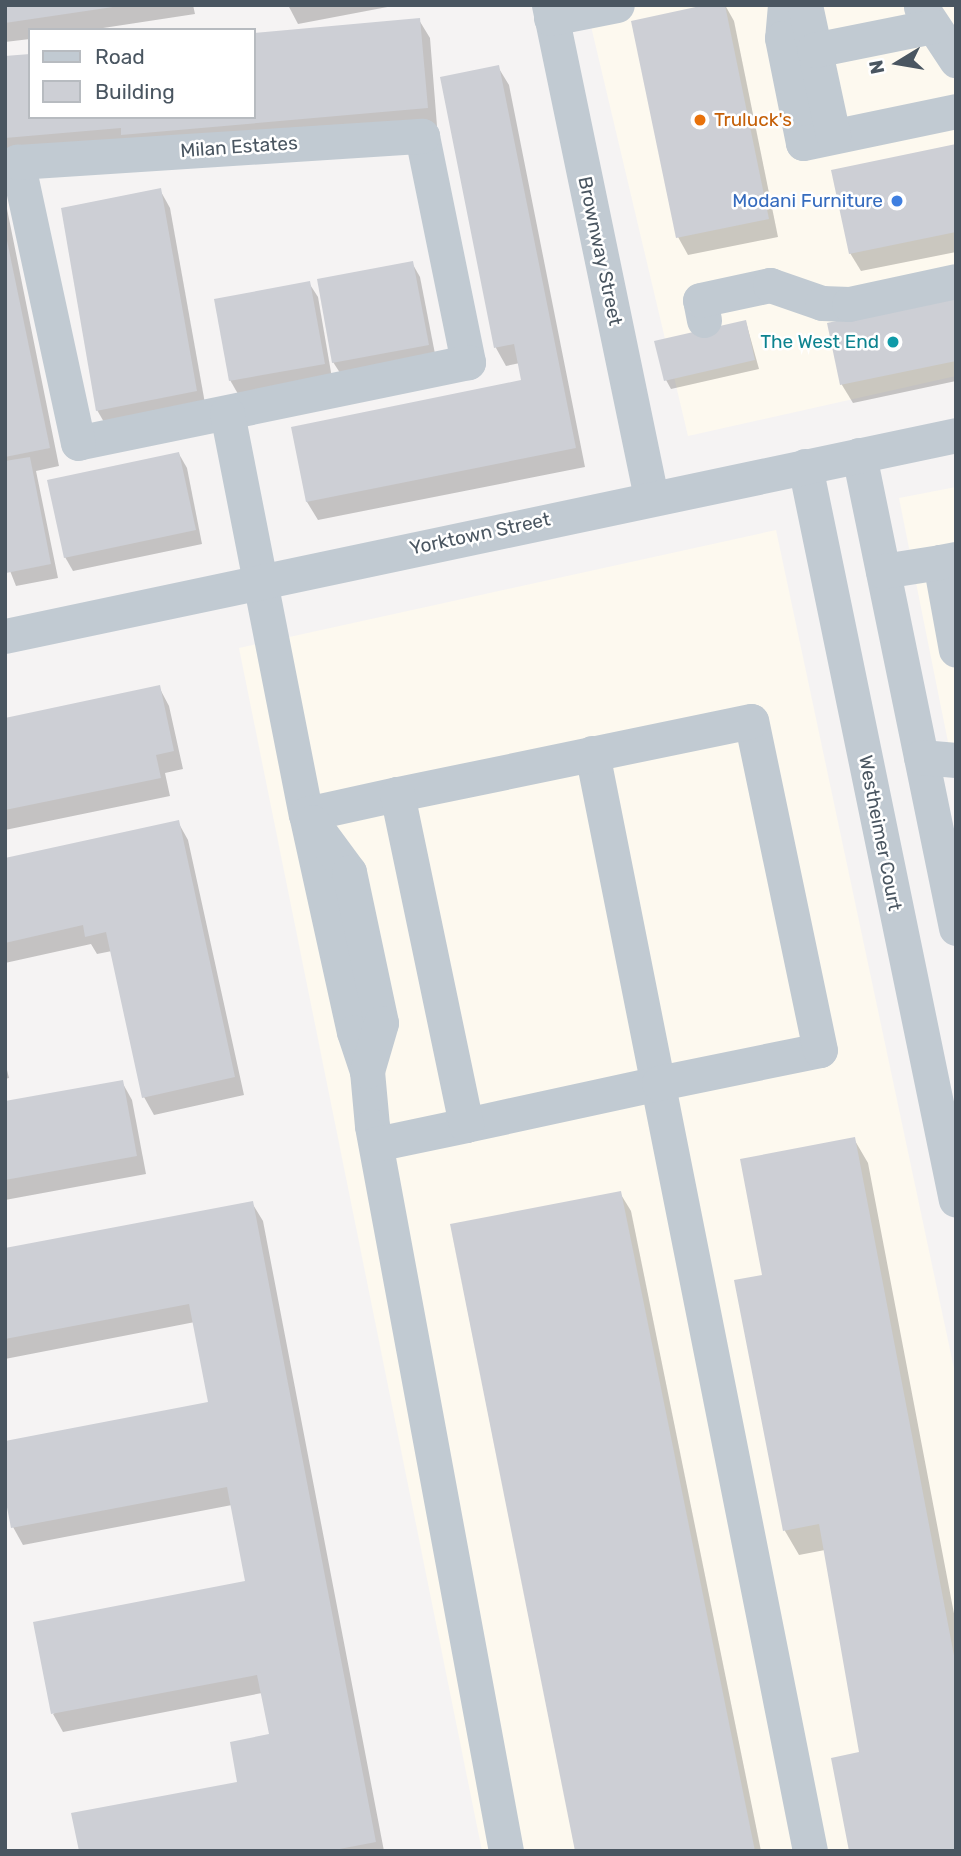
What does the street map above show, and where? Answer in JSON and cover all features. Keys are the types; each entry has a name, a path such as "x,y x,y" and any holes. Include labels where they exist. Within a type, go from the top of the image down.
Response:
{"street":[{"path":"550,12 617,5"},
{"path":"785,5 782,38 803,143 956,111"},
{"path":"805,5 833,136"},
{"name":"Brownway Street","path":"550,12 651,497"},
{"path":"814,50 926,15 956,60"},
{"name":"Milan Estates","path":"422,136 468,362 226,413 78,443 17,162 422,136"},
{"path":"704,320 699,300 770,285 822,303 849,304 956,281"},
{"path":"226,413 306,814 349,872 381,1023 367,1071 376,1144 506,1851"},
{"name":"Yorktown Street","path":"5,636 651,497 956,435"},
{"path":"859,455 921,757 952,890 956,928"},
{"name":"Westheimer Court","path":"805,466 956,1200"},
{"path":"883,571 948,560 956,650"},
{"path":"306,814 751,721 820,1050 376,1144"},
{"path":"592,753 810,1851"},
{"path":"921,757 956,760"},
{"path":"397,794 466,1125"},
{"path":"894,901 952,890"}],"shaded area":[{"path":"586,5 956,5 956,376 688,436"},
{"path":"956,487 956,782 899,498"},
{"path":"776,530 956,1378 956,1851 482,1851 239,648"}],"building":[{"path":"5,5 113,5 113,7 5,23"},
{"name":"Truluck's","path":"705,5 725,5 769,219 676,238 631,21"},
{"path":"420,18 428,108 121,135 121,128 5,138 5,56 28,54 28,119 256,119 256,33"},
{"path":"499,65 576,448 306,502 291,427 521,380 514,344 494,348 440,77"},
{"name":"Modani Furniture","path":"956,144 956,232 849,254 831,170"},
{"path":"161,188 197,391 96,411 61,208"},
{"path":"5,231 50,448 5,457"},
{"path":"413,261 429,345 332,363 317,279"},
{"path":"310,281 325,364 229,381 214,299"},
{"name":"The West End","path":"956,296 956,361 840,385 827,323"},
{"path":"746,320 755,360 664,381 654,341"},
{"path":"179,452 196,530 64,558 47,480"},
{"path":"30,457 51,564 6,573 5,461"},
{"path":"160,685 174,751 156,755 161,778 5,810 5,718"},
{"path":"179,820 235,1077 142,1098 106,932 85,937 83,925 5,943 5,858"},
{"path":"123,1080 137,1156 5,1180 5,1101"},
{"path":"855,1137 956,1666 956,1851 849,1851 831,1758 859,1752 819,1524 783,1531 734,1280 762,1275 740,1159"},
{"path":"621,1191 755,1851 575,1851 450,1224"},
{"path":"253,1201 376,1842 329,1851 79,1851 71,1813 237,1782 230,1742 269,1734 257,1675 51,1714 33,1622 245,1581 227,1487 11,1528 5,1497 5,1441 208,1402 189,1304 5,1339 5,1248"}],"place":[{"name":"Truluck's","path":"700,120"},
{"name":"Modani Furniture","path":"897,201"},
{"name":"The West End","path":"893,342"}]}
